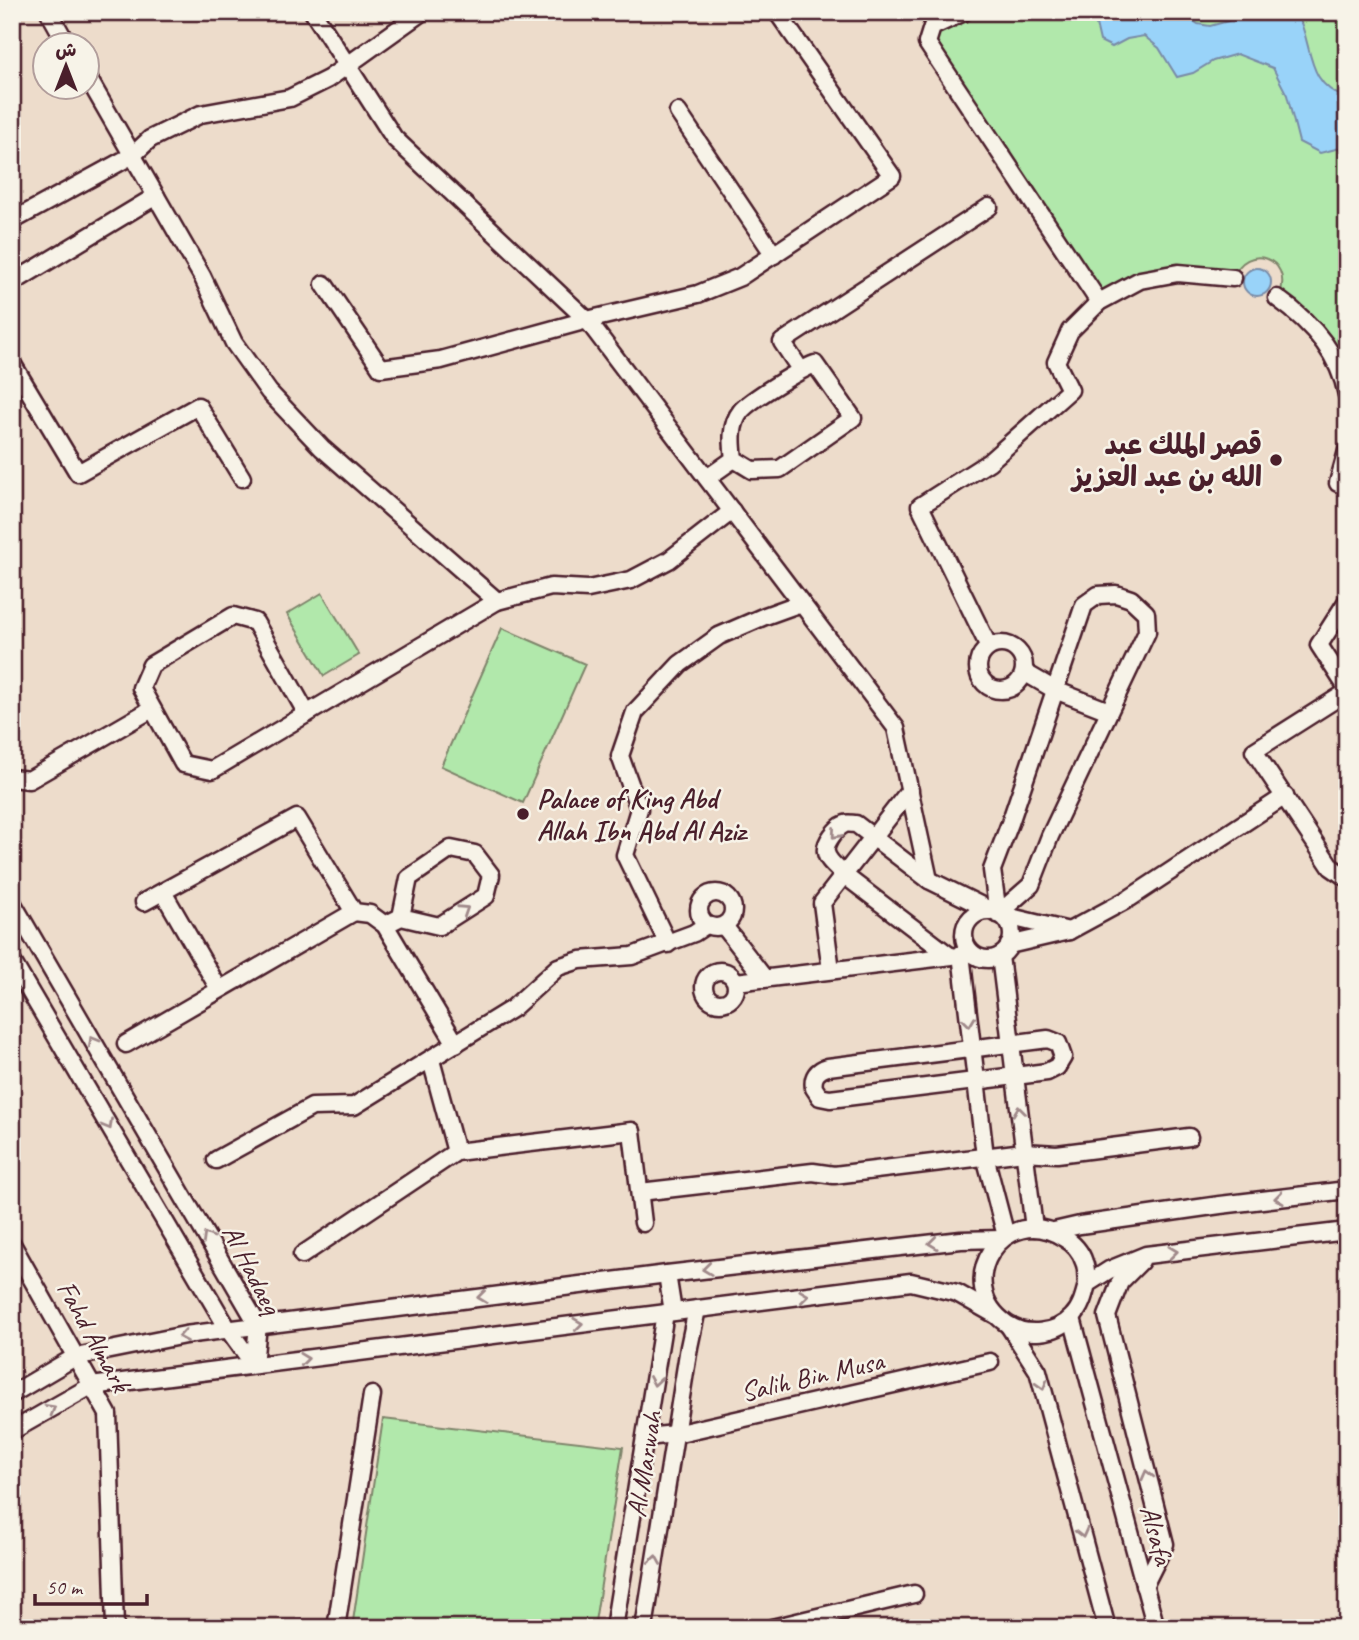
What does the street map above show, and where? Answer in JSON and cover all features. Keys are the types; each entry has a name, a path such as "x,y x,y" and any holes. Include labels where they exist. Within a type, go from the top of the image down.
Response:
{"street":[{"path":"49,12 60,32"},
{"path":"313,12 394,138 587,320 896,728 929,880"},
{"path":"12,221 133,156 150,139 201,114 290,98 328,79 422,12"},
{"path":"324,284 381,368 441,360 587,320 698,294 740,277 892,176 777,12"},
{"path":"964,12 932,27 926,43 1099,302"},
{"path":"102,102 202,276 234,343 269,392 321,448 497,601"},
{"path":"678,112 774,255"},
{"path":"12,283 156,196"},
{"path":"800,369 782,342 989,207"},
{"path":"989,647 920,506 989,462 1070,390 1056,362 1070,331 1099,302 1140,280 1178,273 1233,278"},
{"path":"1277,298 1298,312 1323,339 1347,395"},
{"path":"12,363 78,473 198,406 242,478"},
{"path":"815,364 853,418 780,468 752,470 734,459 731,435 741,411 800,369 815,364"},
{"path":"1347,451 1338,483 1347,487"},
{"path":"707,478 734,459"},
{"path":"307,714 255,622 233,616 151,665 141,688 183,764 212,770 307,714 497,601 551,587 588,589 631,580 669,560 732,512"},
{"path":"1116,594 1131,599 1146,613 1147,632 1051,836 1031,885 998,914 992,870 1084,605 1098,595 1116,594"},
{"path":"1347,601 1320,645 1347,690 1254,751 1331,867 1347,878"},
{"path":"668,944 625,855 639,809 620,756 635,712 680,664 719,635 801,603"},
{"path":"997,644 1012,646 1022,657 1024,672 1021,679 1009,688 994,689 983,680 978,666 989,647 997,644"},
{"path":"1024,672 1055,690 1109,711"},
{"path":"12,778 29,780 152,709"},
{"path":"831,971 822,903 910,790"},
{"path":"736,982 960,954 983,959 1069,930 1130,898 1284,796"},
{"path":"144,902 297,818 354,912"},
{"path":"960,954 844,874 826,853 826,847 838,828 846,823 856,824 929,880 1004,918 1011,930 1004,950 1010,1043 1034,1227"},
{"path":"385,925 401,917 439,926 486,896 491,875 475,854 451,849 409,878 401,917"},
{"path":"163,892 219,989"},
{"path":"718,893 728,898 733,908 731,918 718,928 706,925 699,916 699,904 707,895 718,893"},
{"name":"Al Hadaeq","path":"12,902 258,1325 254,1365"},
{"path":"125,1044 354,912 370,914 385,925 456,1044"},
{"path":"1004,1238 985,1156 960,954 964,935 970,920 983,912 1069,930"},
{"path":"216,1160 312,1107 354,1106 513,1009 558,967 580,960 632,956 668,944 706,925"},
{"path":"724,926 765,979"},
{"name":"Al Hadaeq","path":"12,961 228,1329 254,1365"},
{"path":"1048,1039 1058,1043 1063,1057 1052,1071 830,1100 820,1097 814,1088 817,1072 828,1067 1010,1043 1048,1039"},
{"path":"431,1059 456,1152"},
{"path":"302,1255 456,1152 632,1130 643,1223"},
{"path":"640,1192 813,1172 834,1175 1024,1152 1057,1154 1189,1137"},
{"path":"1054,1231 1207,1207 1347,1190"},
{"path":"12,1431 91,1386 911,1282 957,1293 1009,1326 1025,1332 1042,1332 1058,1327 1072,1318 1083,1302 1087,1283 1084,1262 1073,1243 1054,1231 1034,1227 1015,1231 1004,1238 992,1250 982,1275 983,1289 994,1314"},
{"path":"1087,1283 1146,1255 1347,1231"},
{"path":"12,1394 75,1357 186,1335 667,1274 961,1240 1004,1238"},
{"name":"Fahd Almark","path":"12,1244 108,1414 115,1628"},
{"path":"1144,1586 1165,1544 1107,1316 1120,1282 1146,1255"},
{"name":"Al Marwah","path":"614,1628 669,1313 667,1274"},
{"name":"Al Marwah","path":"644,1628 697,1309"},
{"name":"Alsafa","path":"1072,1318 1156,1628"},
{"path":"1009,1326 1038,1371 1107,1628"},
{"name":"Salih Bin Musa","path":"646,1437 675,1434 990,1362"},
{"path":"336,1628 372,1395"},
{"path":"640,1472 665,1495"},
{"path":"772,1628 821,1622 914,1594"}],"green space":[{"path":"964,12 1347,12 1347,395 1336,365 1280,294 1280,271 1274,263 1266,259 1257,257 1248,260 1239,267 1233,278 1178,273 1099,302 927,43 932,27"},
{"path":"322,593 359,655 324,676 287,614"},
{"path":"502,628 585,664 523,803 441,766"},
{"path":"383,1419 623,1447 594,1628 352,1628"}],"water":[{"path":"1107,12 1180,12 1198,24 1210,26 1228,21 1244,12 1296,12 1316,73 1333,92 1347,98 1347,138 1340,148 1320,153 1299,142 1287,95 1273,68 1237,54 1177,77 1159,48 1144,36 1127,39 1112,47 1100,41 1096,24"},
{"path":"1257,268 1267,272 1271,282 1267,292 1257,296 1247,292 1243,282 1247,272"}],"place":[{"name":"قصر الملك عبد الله بن عبد العزيز","path":"1276,460"},
{"name":"Palace of King Abd Allah Ibn Abd Al Aziz","path":"523,814"}]}
